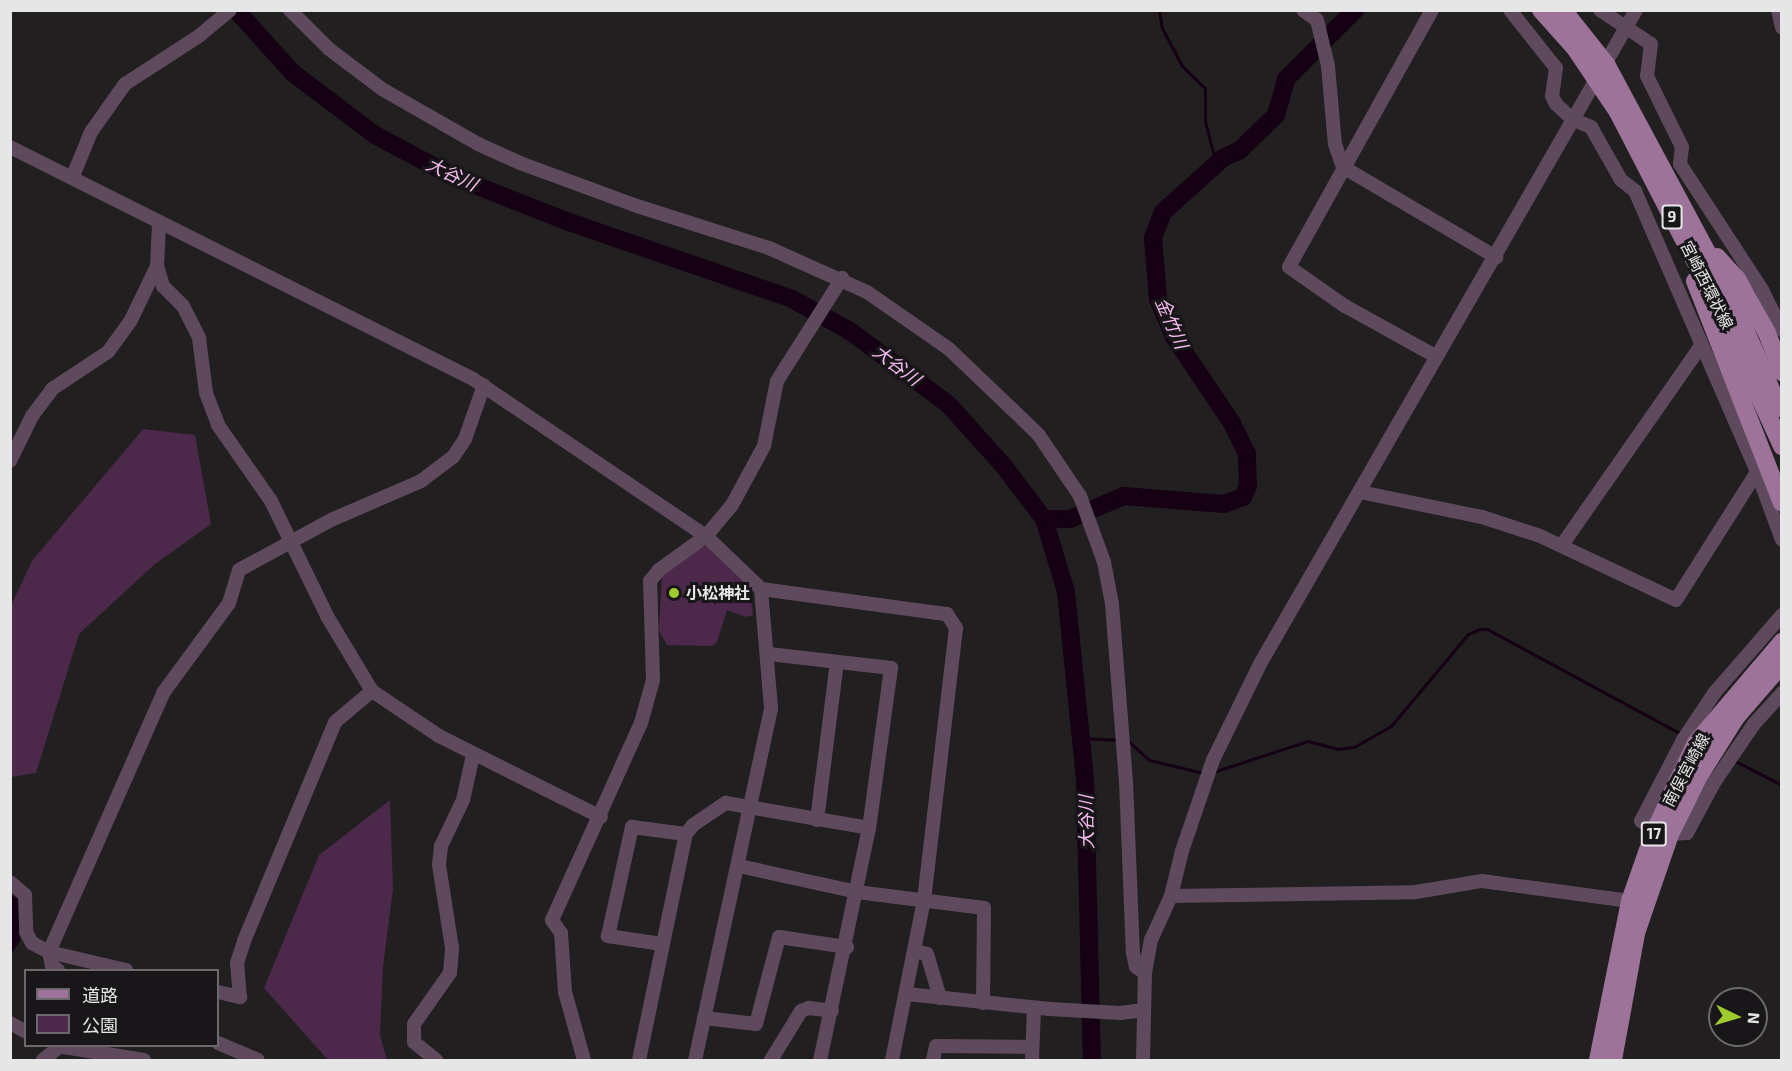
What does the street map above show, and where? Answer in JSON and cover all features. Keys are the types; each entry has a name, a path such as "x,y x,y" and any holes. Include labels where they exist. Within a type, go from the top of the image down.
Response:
{"main road":[{"name":"宮崎西環状線","path":"1541,10 1601,71"},
{"name":"宮崎西環状線","path":"1563,10 1601,71 1688,232 1780,442"},
{"name":"宮崎西環状線","path":"1688,232 1731,297 1782,414"},
{"path":"1688,232 1737,279 1767,333 1782,372"},
{"path":"1688,232 1703,307 1782,503"},
{"name":"南俣宮崎線","path":"1598,1060 1630,901 1663,831 1696,743 1773,665 1782,642"},
{"name":"南俣宮崎線","path":"1613,1060 1636,933 1663,831"}],"street":[{"path":"73,176 91,132 125,84 199,36 230,10"},
{"path":"290,10 329,49 382,89 478,144 520,164 769,248 841,281 949,349 1038,434 1080,496 1090,517 1112,604 1133,953 1136,967 1145,973"},
{"path":"1303,10 1317,20 1328,66 1335,144 1343,167 1496,258"},
{"path":"1432,10 1289,267 1345,306 1437,357"},
{"path":"1510,10 1556,68 1552,96 1572,119 1591,127 1621,180 1635,191 1757,472 1782,540"},
{"path":"1600,10 1625,29 1651,44 1647,76 1682,147 1680,164 1762,290 1782,330"},
{"path":"1143,1060 1145,973 1151,940 1171,896 1182,851 1213,760 1260,664 1496,258 1572,119 1636,10"},
{"path":"1778,10 1782,28"},
{"path":"10,147 73,176 159,224 484,385 706,536 761,589 947,614 956,628 924,900 892,1060"},
{"path":"159,224 157,266 163,286 183,306 199,338 206,393 218,425 271,501 327,616 372,691 473,755 601,817"},
{"path":"10,461 32,416 52,389 108,352 131,320 157,266"},
{"path":"584,1060 565,992 561,933 552,920 601,817 641,723 653,680 650,581 659,570 706,536 732,505 758,463 777,381 841,281"},
{"path":"1562,545 1701,346"},
{"path":"56,969 52,966 49,952 163,693 230,603 240,570 292,544 331,520 421,481 453,457 465,439 484,385"},
{"path":"1360,492 1482,517 1562,545 1676,600 1757,472"},
{"path":"695,1060 753,807 771,709 769,654 761,589"},
{"path":"1782,615 1715,692 1683,740 1641,820 1663,831 1687,833 1715,781 1754,724 1782,693"},
{"path":"769,654 891,668 869,828 847,947 820,1060"},
{"path":"817,820 837,662"},
{"path":"219,992 240,997 237,963 244,940 335,723 372,691"},
{"path":"436,1060 414,1042 414,1024 450,973 452,948 439,865 441,846 463,800 473,755"},
{"path":"639,1060 686,834 726,803 869,828"},
{"path":"662,944 608,936 632,827 686,834"},
{"path":"739,866 856,892 984,908 983,1003"},
{"path":"1171,896 1416,891 1482,881 1630,901"},
{"path":"10,882 25,895 26,932 32,943 49,952 122,969"},
{"path":"704,1018 756,1024 779,937 847,947"},
{"path":"915,951 927,954 940,998"},
{"path":"906,994 1034,1008 1120,1013 1143,1010"},
{"path":"771,1060 801,1011 809,1008 832,1011"},
{"path":"933,1060 936,1046 1032,1054 1034,1008"},
{"path":"10,1023 24,1031"},
{"path":"219,1043 258,1060"},
{"path":"43,1060 58,1047"},
{"path":"65,1047 144,1060"}],"green space":[{"path":"143,429 195,435 211,524 155,564 79,634 36,773 11,777 11,606 32,561"},
{"path":"707,545 749,584 753,615 746,617 727,610 717,642 712,646 667,645 659,631 662,574 667,567"},
{"path":"390,800 393,889 383,967 380,1035 387,1060 328,1060 264,988 319,855"}],"shaded area":[{"path":"11,895 21,901 20,941 11,954"}],"waterway":[{"name":"大谷川","path":"236,10 293,73 375,135 452,176 569,222 792,299 850,331 948,404 1003,465 1044,519 1066,592 1085,780 1092,1060"},
{"path":"1159,10 1162,28 1182,66 1205,88 1205,121 1216,164"},
{"name":"金竹川","path":"1044,519 1070,519 1124,496 1224,504 1243,497 1248,486 1247,454 1232,423 1174,337 1158,299 1153,238 1163,212 1223,158 1240,150 1276,115 1286,79 1355,10"},
{"path":"1213,772 1308,741 1337,749 1354,747 1391,726 1468,634 1479,629 1487,629 1681,734"},
{"path":"1081,738 1120,740"},
{"path":"1127,740 1149,760 1203,773"},
{"path":"1735,761 1782,785"}],"place":[{"name":"小松神社","path":"674,593"}]}
